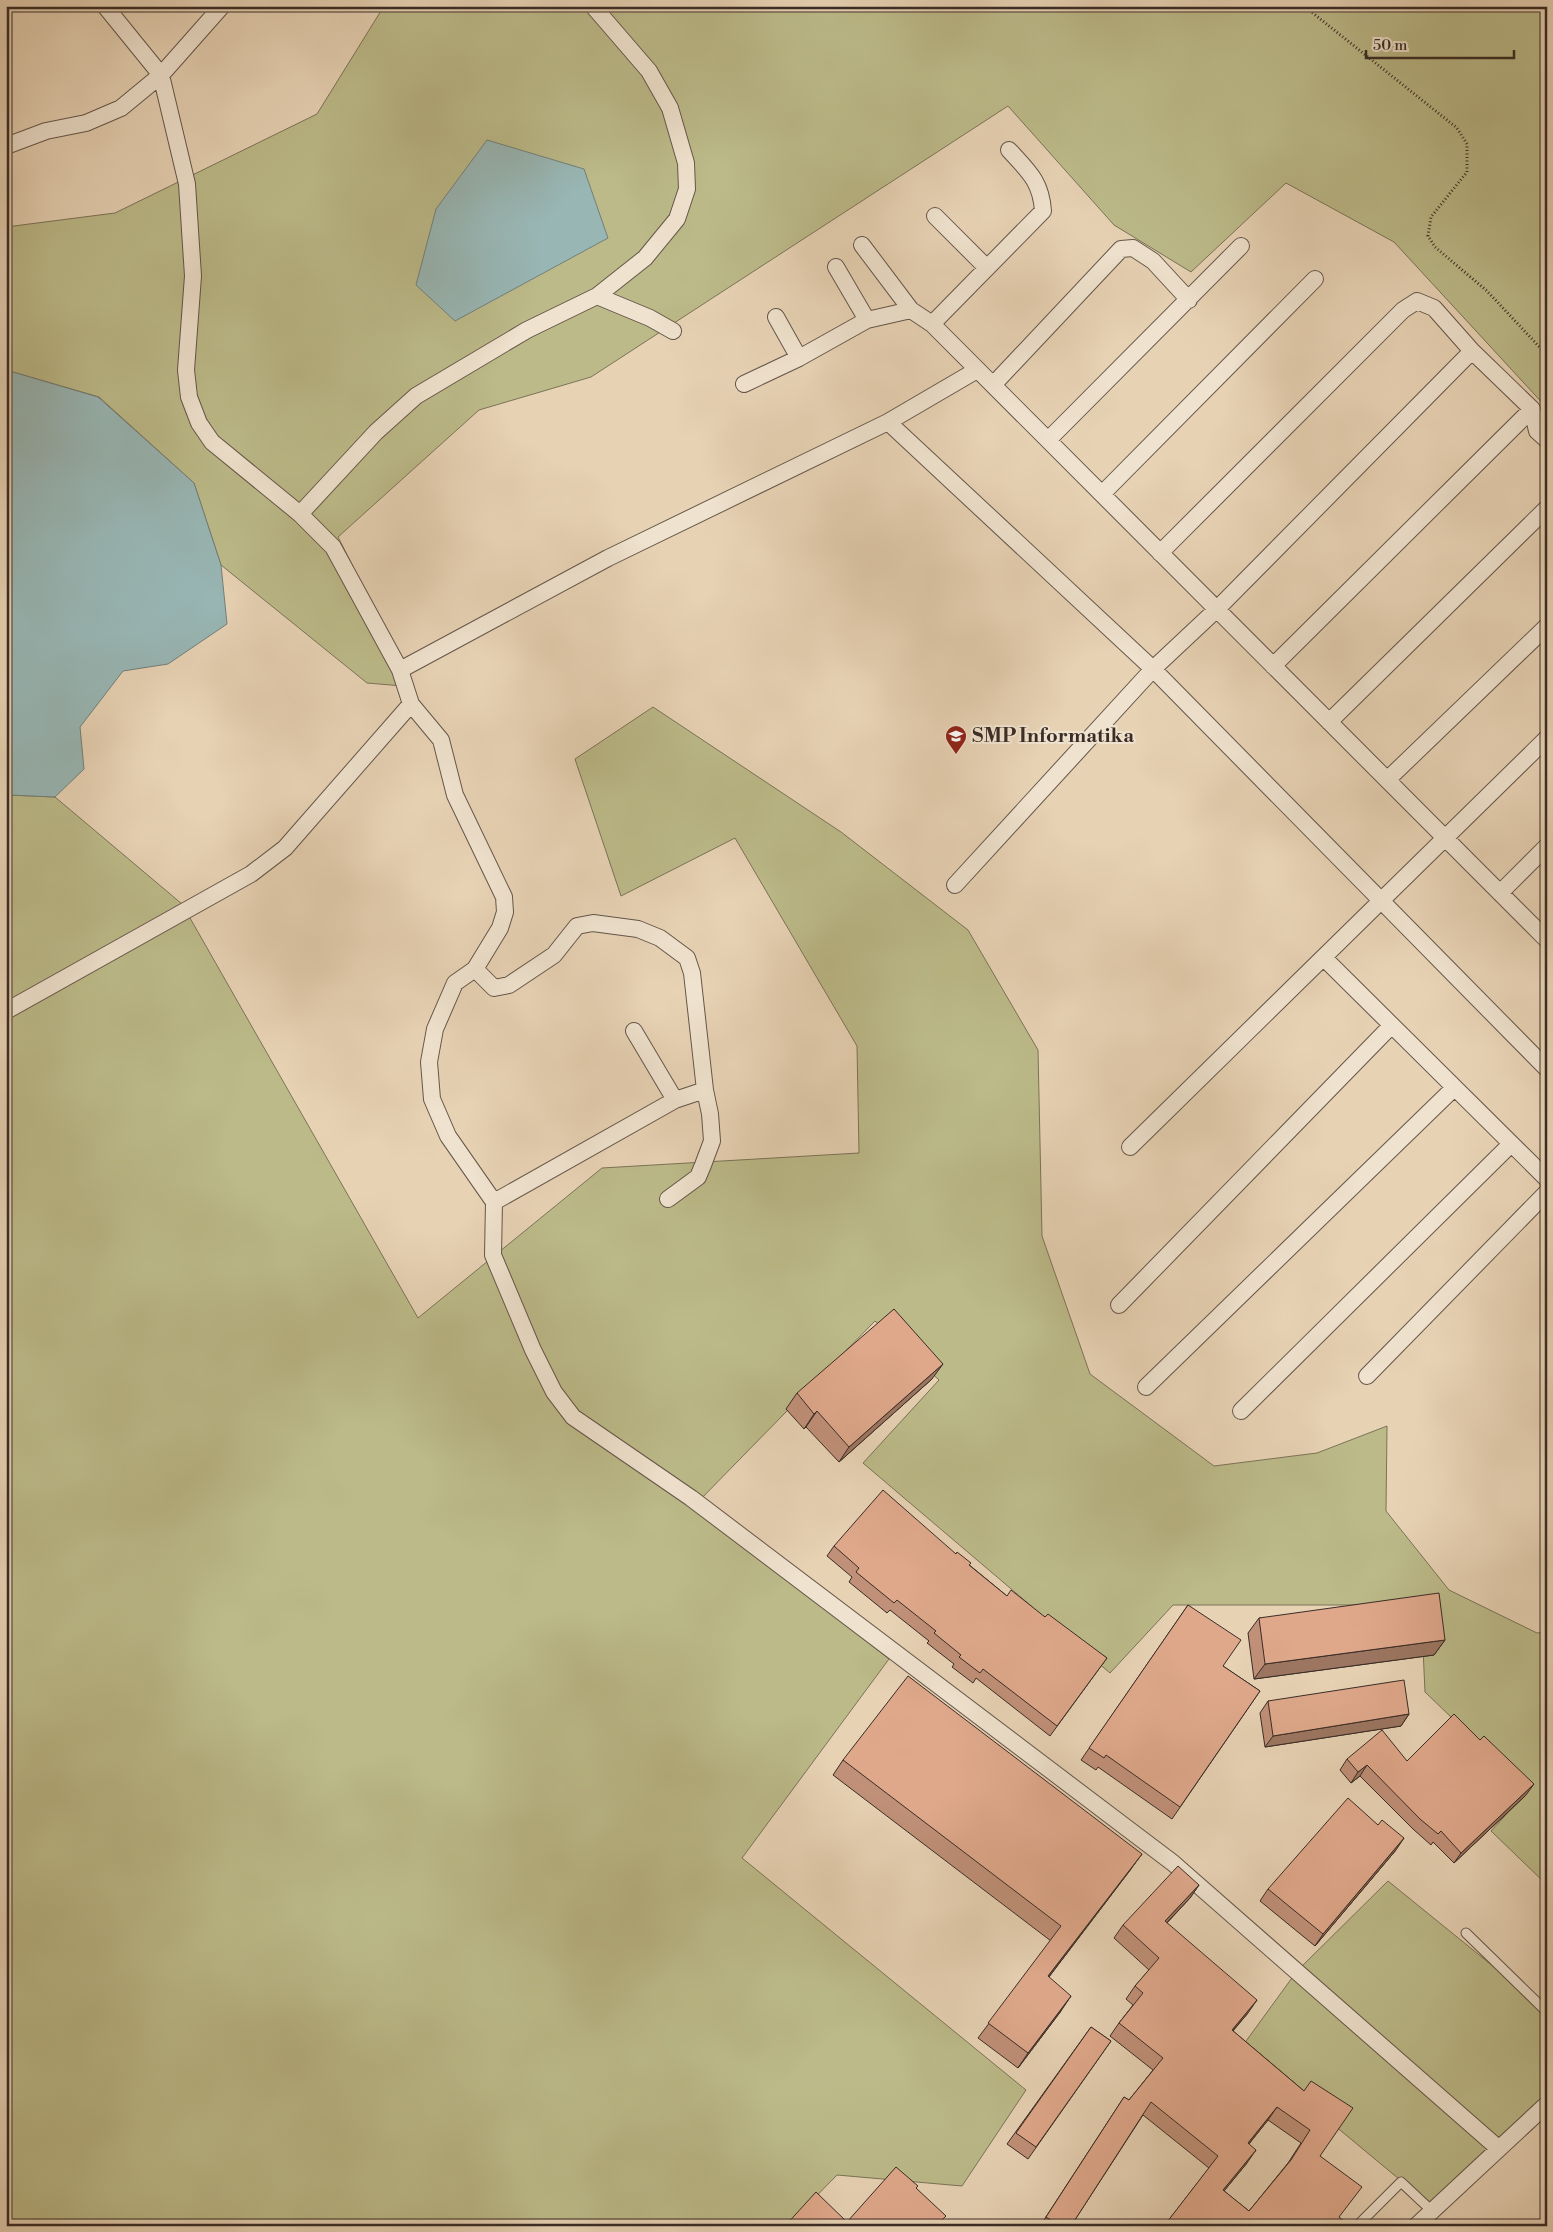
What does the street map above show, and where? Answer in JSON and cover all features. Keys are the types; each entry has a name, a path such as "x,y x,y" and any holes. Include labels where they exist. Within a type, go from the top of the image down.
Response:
{"street":[{"path":"105,6 160,75 187,184 193,276 186,370 189,397 199,423 212,442 300,514 333,547 400,670 411,704 440,740 456,795 504,897 505,912 500,928 475,969 455,983 435,1028 429,1062 432,1099 448,1136 494,1202 493,1254 533,1350 554,1392 573,1417 691,1498 1173,1863 1498,2148"},
{"path":"6,146 46,131 86,123 121,108 160,75 222,6"},
{"path":"300,514 376,432 416,396 527,330 597,296 645,258 677,219 687,189 686,163 670,108 649,71 593,6"},
{"path":"932,324 1043,211 1042,195 1035,179 1009,150"},
{"path":"935,216 987,268"},
{"path":"862,245 911,310 932,324 1547,940"},
{"path":"1048,440 1241,246"},
{"path":"992,385 1121,249 1133,248 1153,261 1189,300"},
{"path":"836,267 867,320"},
{"path":"1102,494 1315,279"},
{"path":"597,296 650,318 673,331"},
{"path":"1160,552 1403,310 1417,301 1434,308 1472,351 1532,409 1537,431 1547,440"},
{"path":"744,384 799,358 867,320 911,310"},
{"path":"776,317 799,358"},
{"path":"955,885 1153,669 1217,609 1472,351"},
{"path":"400,670 608,558 888,422 977,370"},
{"path":"1273,666 1532,409"},
{"path":"888,422 1153,669 1381,903 1547,1069"},
{"path":"1329,722 1547,508"},
{"path":"1387,780 1547,626"},
{"path":"6,1011 251,874 285,848 411,704"},
{"path":"1130,1147 1381,903 1547,738"},
{"path":"1500,893 1547,846"},
{"path":"475,969 494,988 509,985 554,955 577,926 592,923 638,929 660,938 687,958 692,973 712,1141 698,1177 668,1199"},
{"path":"1324,958 1547,1179"},
{"path":"1119,1305 1391,1026"},
{"path":"634,1031 675,1100"},
{"path":"1146,1387 1454,1088"},
{"path":"494,1202 675,1100 705,1090"},
{"path":"1241,1412 1511,1144"},
{"path":"1367,1376 1547,1192"},
{"path":"1416,2226 1547,2104"}],"lane":[{"path":"1466,1933 1547,2012"},
{"path":"1357,2226 1401,2182 1432,2210"}],"path":[{"path":"1304,6 1457,128 1467,144 1467,172 1431,217 1428,236 1435,247 1487,290 1547,355"}],"shaded area":[{"path":"384,6 1547,6 1547,408 1394,242 1286,183 1191,272 1114,225 1008,106 591,377 479,410 338,537 414,687 367,683 221,565 194,483 99,397 6,370 6,227 115,213 317,114"},
{"path":"653,707 841,832 968,930 1038,1050 1042,1236 1090,1374 1214,1466 1317,1453 1387,1426 1386,1511 1449,1590 1537,1633 1547,1632 1547,1885 1491,1831 1528,1791 1425,1692 1421,1605 1173,1605 1110,1673 863,1463 939,1380 875,1321 694,1506 889,1659 742,1858 1026,2090 962,2186 837,2175 787,2226 6,2226 6,792 9,795 55,797 182,904 418,1318 602,1168 859,1153 857,1046 735,838 621,896 575,759"},
{"path":"1388,1881 1547,2010 1547,2114 1440,2213 1241,2048 1297,1971"}],"water":[{"path":"487,140 584,169 608,238 455,321 416,285 436,209"},
{"path":"6,370 98,397 194,483 221,565 227,624 168,664 123,671 80,727 84,769 55,797 9,795 6,792"}],"building":[{"path":"894,1309 943,1364 849,1447 817,1411 814,1414 797,1393"},
{"path":"883,1490 956,1554 957,1552 971,1563 969,1565 1007,1596 1011,1590 1045,1617 1048,1614 1107,1658 1057,1726 983,1669 980,1673 959,1657 961,1655 934,1633 936,1631 897,1600 894,1603 856,1572 859,1568 834,1546"},
{"path":"1439,1593 1445,1640 1265,1664 1259,1618"},
{"path":"1188,1605 1241,1640 1223,1666 1260,1691 1180,1807 1106,1755 1104,1758 1089,1748"},
{"path":"908,1676 1142,1854 1048,1976 1071,1996 1028,2053 988,2023 1061,1926 843,1760"},
{"path":"1404,1680 1409,1714 1273,1736 1268,1701"},
{"path":"1454,1714 1480,1740 1484,1736 1534,1784 1461,1853 1441,1831 1438,1834 1420,1819 1367,1765 1358,1772 1347,1759 1382,1730 1407,1761"},
{"path":"1348,1798 1378,1825 1382,1820 1404,1838 1323,1934 1268,1889"},
{"path":"1178,1866 1199,1885 1165,1921 1257,2000 1232,2030 1304,2091 1311,2081 1353,2108 1320,2156 1362,2187 1339,2217 1350,2226 1164,2226 1218,2156 1151,2102 1071,2226 1060,2226 1046,2217 1124,2097 1129,2100 1163,2058 1119,2023 1143,1993 1135,1986 1159,1958 1123,1925","holes":["1277,2107 1310,2130 1291,2160 1249,2211 1223,2190 1256,2150 1248,2143"]},
{"path":"1091,2027 1111,2041 1036,2147 1016,2133"},
{"path":"896,2167 918,2186 916,2188 946,2216 939,2223 942,2226 785,2226 816,2192 847,2222"}],"place":[{"name":"SMP Informatika","path":"956,755"}]}
